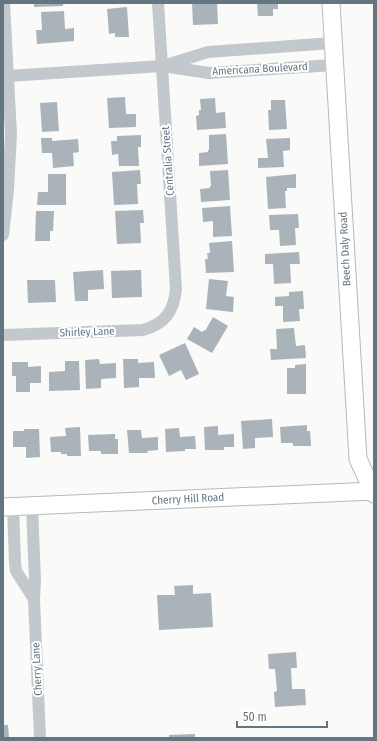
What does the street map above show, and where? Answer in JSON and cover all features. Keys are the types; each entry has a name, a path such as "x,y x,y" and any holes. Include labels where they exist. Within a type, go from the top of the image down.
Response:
{"main road":[{"name":"Beech Daly Road","path":"331,3 332,43 358,459 374,492"},
{"name":"Cherry Hill Road","path":"8,506 374,492"}],"street":[{"path":"3,235 8,190 11,134 4,3"},
{"name":"Centralia Street","path":"158,3 176,290 175,301 166,317"},
{"name":"Americana Boulevard","path":"162,66 208,52 332,43"},
{"name":"Americana Boulevard","path":"8,76 162,66 209,73 334,65"},
{"name":"Shirley Lane","path":"3,335 143,330 158,324 166,317"},
{"path":"8,506 16,571 34,599"},
{"name":"Cherry Lane","path":"32,506 35,580 34,599 40,738"}],"building":[{"path":"34,3 63,3 63,6 34,7"},
{"path":"192,3 217,3 218,24 193,25"},
{"path":"257,3 278,3 278,9 273,9 273,16 258,16"},
{"path":"127,7 129,37 115,37 115,33 109,34 107,9"},
{"path":"64,11 65,29 74,28 74,41 37,44 36,30 42,30 41,12"},
{"path":"125,97 126,114 136,114 136,127 109,128 107,98"},
{"path":"215,98 216,113 225,112 226,128 197,130 196,116 199,115 199,110 201,110 200,99"},
{"path":"271,100 285,100 287,129 269,130 268,110 271,110"},
{"path":"57,102 59,131 42,132 40,103"},
{"path":"226,134 228,164 199,166 199,153 208,152 209,150 209,135"},
{"path":"141,135 141,147 138,147 139,166 119,166 118,154 112,155 111,141 117,141 117,136"},
{"path":"41,138 52,138 52,141 78,139 79,152 73,153 74,166 53,168 52,153 42,153"},
{"path":"290,138 290,150 283,151 284,167 258,168 258,158 268,158 266,139"},
{"path":"140,170 141,184 137,184 138,204 114,205 112,172"},
{"path":"228,170 230,200 201,202 200,189 210,188 211,186 210,171"},
{"path":"48,174 66,174 66,205 37,205 38,192 48,192"},
{"path":"296,174 296,188 287,188 287,191 285,191 286,208 268,209 266,177"},
{"path":"230,206 232,236 213,237 213,221 203,222 202,208"},
{"path":"143,210 144,223 140,223 141,243 117,244 115,211"},
{"path":"36,211 54,211 53,231 50,231 50,241 35,241"},
{"path":"298,214 299,228 295,228 296,245 280,246 279,230 270,230 269,215"},
{"path":"232,241 234,272 206,273 205,259 208,259 207,253 210,253 209,243"},
{"path":"299,252 300,264 290,264 291,283 274,284 273,264 265,264 265,254"},
{"path":"103,270 104,289 88,290 88,301 75,301 73,272"},
{"path":"141,270 142,297 112,298 111,271"},
{"path":"209,279 228,281 226,296 234,297 233,312 206,309"},
{"path":"27,280 55,280 56,302 28,303"},
{"path":"303,291 304,309 299,309 300,321 283,322 283,306 275,306 275,297 289,296 289,292"},
{"path":"213,317 228,326 212,353 187,339 194,327 202,332 204,330 205,331"},
{"path":"294,328 296,346 305,345 306,358 271,360 270,349 277,349 276,329"},
{"path":"185,343 199,374 186,380 181,370 169,376 159,355"},
{"path":"99,359 100,364 116,363 116,378 101,379 101,388 86,389 85,360"},
{"path":"123,359 138,359 138,363 154,362 155,378 139,378 139,387 124,388"},
{"path":"65,361 79,361 80,390 49,391 49,372 65,371"},
{"path":"12,362 28,362 28,367 41,366 41,383 30,383 30,392 16,392 16,376 12,376"},
{"path":"306,364 306,394 287,394 287,368 295,368 295,365"},
{"path":"272,419 273,437 255,438 255,448 243,449 241,421"},
{"path":"307,425 307,431 310,431 311,446 293,446 293,443 281,443 280,427"},
{"path":"218,426 218,435 234,434 234,447 224,447 224,450 205,450 204,427"},
{"path":"80,427 81,456 67,456 67,454 61,454 61,452 51,452 50,437 66,436 65,428"},
{"path":"179,428 180,437 195,436 196,449 166,452 165,429"},
{"path":"24,429 39,429 40,457 26,458 26,447 13,447 13,431 24,431"},
{"path":"127,430 141,430 142,438 158,437 158,450 147,451 148,453 129,453"},
{"path":"115,434 115,439 118,439 118,454 101,454 101,451 89,451 88,435"},
{"path":"193,585 193,594 211,593 213,627 159,630 157,595 175,595 174,586"},
{"path":"296,652 297,668 291,668 292,689 305,689 306,705 275,707 274,692 277,691 275,669 269,669 268,654"},
{"path":"3,725 8,725 9,738 3,738"},
{"path":"195,734 195,738 169,738 169,735"}]}
